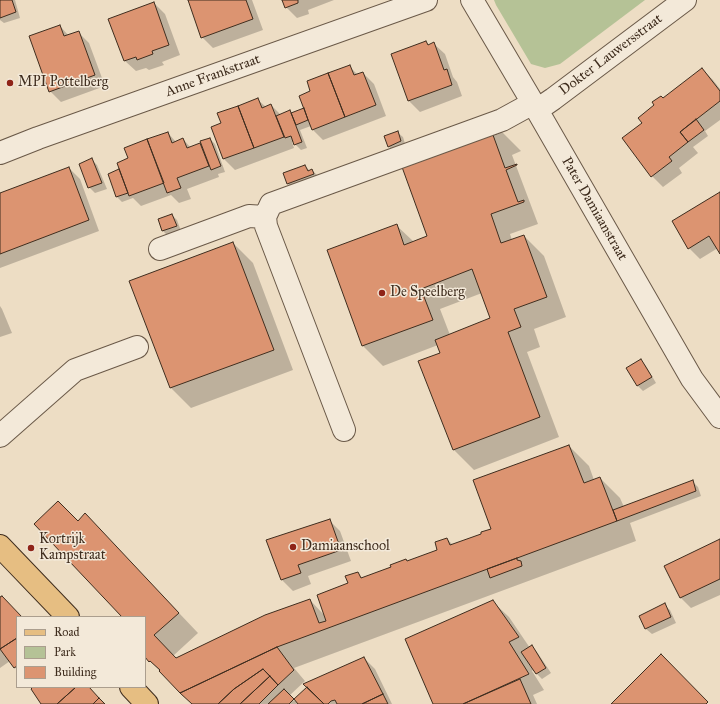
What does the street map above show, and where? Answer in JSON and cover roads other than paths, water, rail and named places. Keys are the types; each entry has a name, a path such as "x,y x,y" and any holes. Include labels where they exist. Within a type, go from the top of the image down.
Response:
{"main road":[{"path":"0,546 67,616"},
{"path":"132,688 147,704"}],"street":[{"name":"Anne Frankstraat","path":"0,153 38,138 426,0"},
{"name":"Pater Damiaanstraat","path":"472,0 692,378 720,417"},
{"name":"Dokter Lauwersstraat","path":"265,217 271,204 502,120 553,99 685,0"},
{"path":"160,249 249,216 265,217 266,226 344,430"},
{"path":"0,436 74,370 137,347"}],"place":[{"name":"MPI Pottelberg","path":"10,83"},
{"name":"De Speelberg","path":"382,293"},
{"name":"Damiaanschool","path":"293,547"},
{"name":"Kortrijk Kampstraat","path":"31,548"}]}
